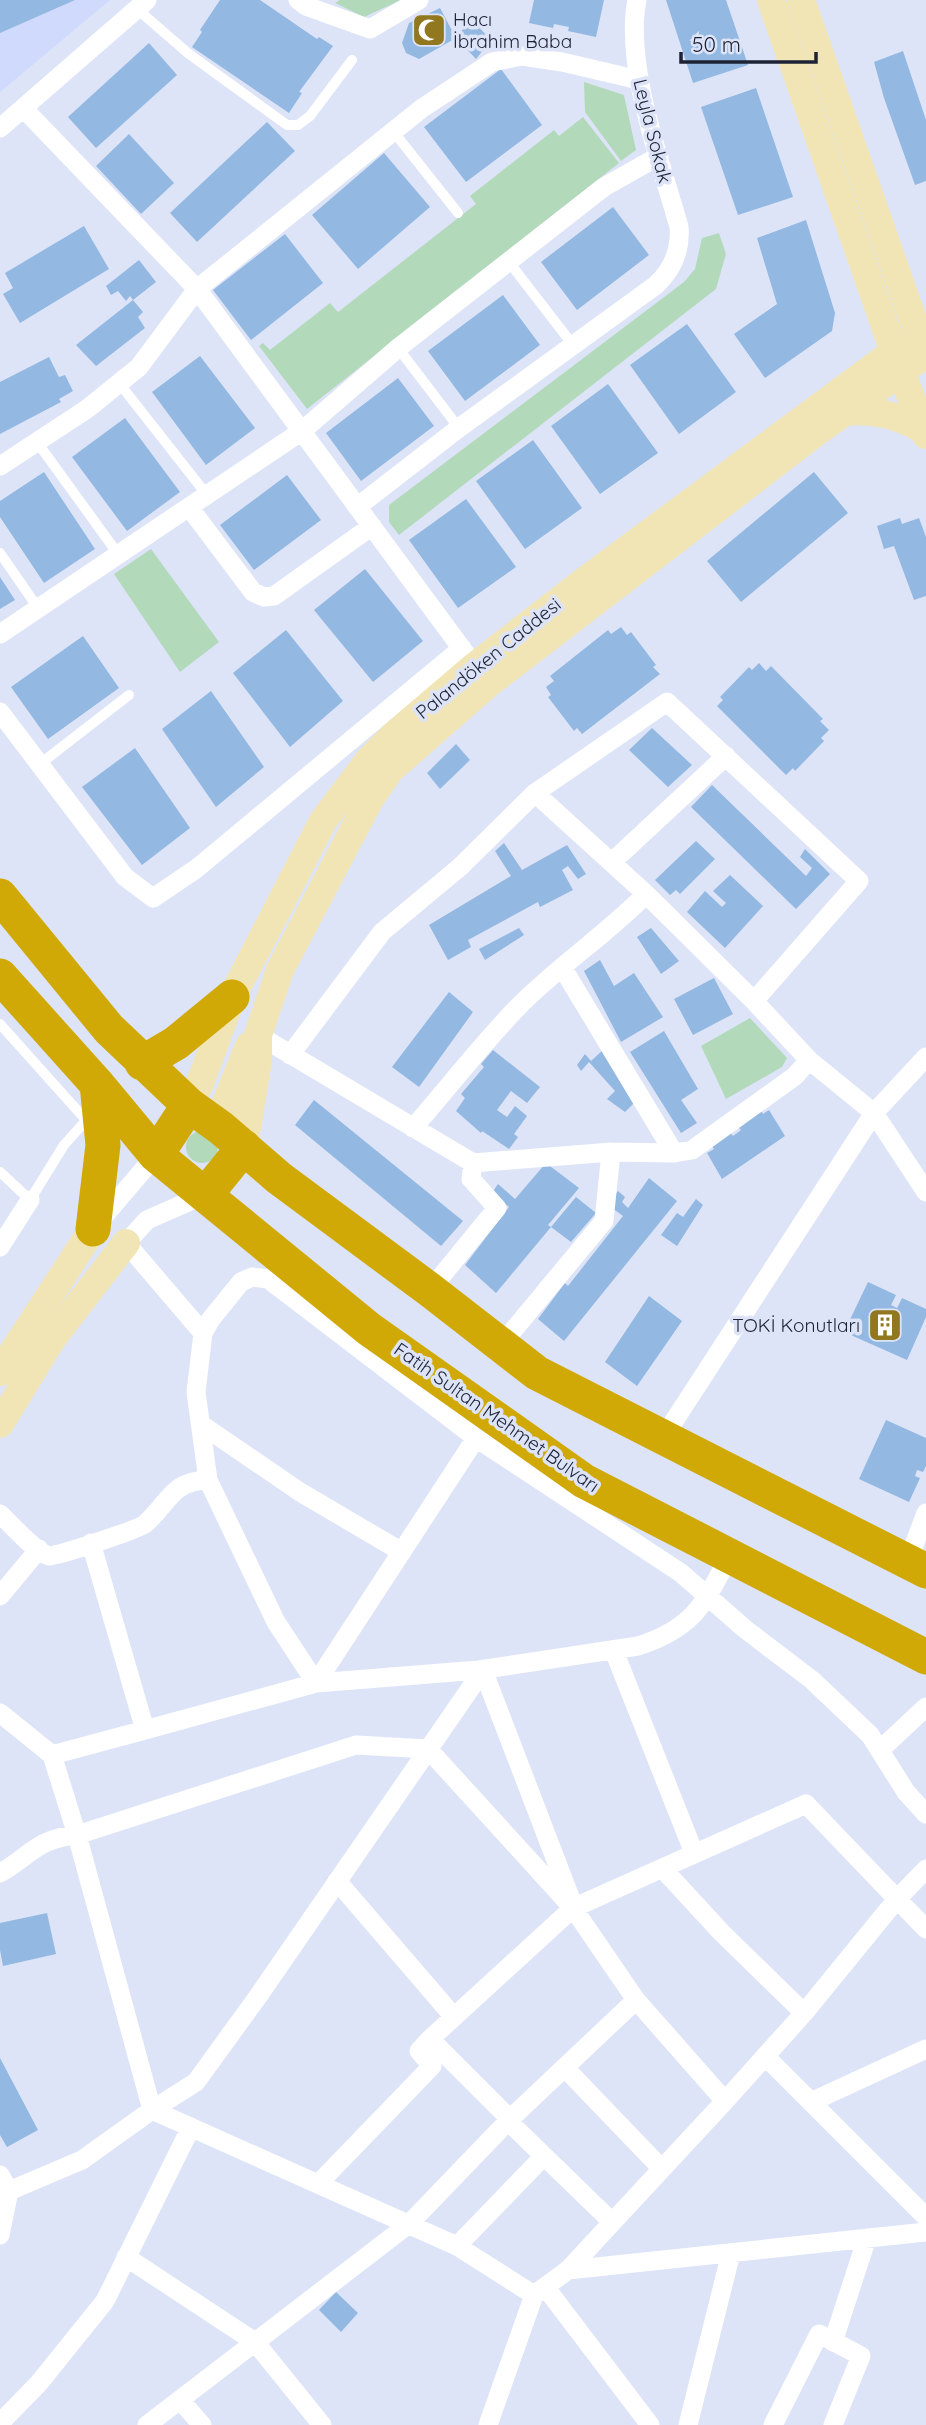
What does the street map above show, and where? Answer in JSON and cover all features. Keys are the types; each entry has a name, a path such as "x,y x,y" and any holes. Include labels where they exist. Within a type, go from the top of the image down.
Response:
{"highway":[{"path":"0,896 109,1028 142,1063 279,1178 537,1373 917,1566"},
{"path":"0,976 94,1103 156,1155 203,1115"},
{"path":"142,1063 176,1043 232,997"},
{"path":"93,1229 103,1145 94,1103"},
{"path":"206,1194 244,1147"},
{"name":"Fatih Sultan Mehmet Bulvarı","path":"156,1155 369,1329 584,1481 926,1657"}],"street":[{"path":"307,2 370,29 419,0"},
{"name":"Leyla Sokak","path":"573,345 656,285 665,276 673,261 680,240 639,80 633,20 638,0"},
{"path":"771,0 897,361 925,433"},
{"path":"801,0 900,285 924,345"},
{"path":"0,128 142,4"},
{"path":"0,466 87,410 139,367 197,289 421,109 492,62 523,56 639,80"},
{"path":"0,712 125,877 153,898 475,666 197,289 24,109"},
{"path":"0,634 302,431 398,348 604,187 659,156"},
{"path":"900,285 926,298"},
{"path":"357,507 573,345"},
{"name":"Palandöken Caddesi","path":"203,1115 200,1083 232,997 323,821 361,770 393,736 475,666 897,361 924,345"},
{"name":"Palandöken Caddesi","path":"203,1115 249,1047 280,970 380,784 475,666 844,412 897,361"},
{"path":"844,412 859,410 888,414 925,433"},
{"path":"189,507 253,592 264,597 274,596 372,526"},
{"path":"290,1055 382,932 460,867 535,793 667,702 859,881 754,1001"},
{"path":"612,862 726,756"},
{"path":"535,793 646,894 809,1059 874,1113 926,1192"},
{"path":"413,1128 519,1007 646,894"},
{"path":"562,967 674,1153"},
{"path":"232,997 261,1022 290,1055 473,1163 611,1152 674,1153 692,1150 795,1076 809,1059"},
{"name":"Palandöken Caddesi","path":"244,1147 258,1060 261,1022"},
{"path":"663,1438 874,1113 926,1057"},
{"path":"501,1345 604,1221 611,1152"},
{"path":"0,1372 93,1229 156,1155"},
{"path":"430,1290 496,1208 471,1179 473,1163"},
{"path":"0,1424 52,1339 126,1243 147,1220 206,1194"},
{"path":"0,1247 30,1200"},
{"path":"126,1243 204,1333"},
{"path":"316,1683 276,1622 208,1480 196,1392 204,1333 211,1319 241,1282 252,1277 263,1277 475,1438 681,1573 707,1598 812,1680 870,1735 906,1792 926,1814"},
{"path":"202,1425 300,1492 402,1552"},
{"path":"316,1683 475,1438"},
{"path":"0,1514 38,1549 56,1556 140,1528 177,1488 192,1480 208,1480"},
{"path":"917,1566 926,1513"},
{"path":"91,1543 145,1730"},
{"path":"0,1596 38,1549"},
{"path":"52,1755 316,1683 483,1670 614,1651 660,1639 690,1620 707,1598 730,1555"},
{"path":"614,1651 694,1853"},
{"path":"0,2235 3,2186 82,2160 196,2082 260,1995 483,1670"},
{"path":"483,1670 573,1908"},
{"path":"880,1750 926,1707"},
{"path":"0,1713 52,1755 78,1835 152,2110"},
{"path":"0,1873 51,1838 78,1835 356,1745 428,1749 573,1908 636,2000 725,2101"},
{"path":"318,2184 432,2066 419,2051 430,2039 573,1908 806,1804 926,1929"},
{"path":"662,1868 720,1932 804,2012"},
{"path":"488,2425 540,2292 568,2270 725,2101 804,2012 897,1899 926,1869"},
{"path":"337,1881 454,2017"},
{"path":"147,2425 409,2224 509,2120 636,2000"},
{"path":"430,2039 612,2222"},
{"path":"811,2102 926,2049"},
{"path":"765,2056 926,2217"},
{"path":"565,2068 662,2169"},
{"path":"152,2110 457,2246 540,2292 650,2425"},
{"path":"0,2423 39,2383 105,2301 191,2127"},
{"path":"457,2246 544,2156"},
{"path":"568,2270 926,2232"},
{"path":"833,2342 867,2238"},
{"path":"688,2425 731,2253"},
{"path":"126,2257 255,2342 323,2425"},
{"path":"773,2425 819,2334 861,2356 833,2425"},
{"path":"180,2400 202,2425"}],"lane":[{"path":"142,4 189,54 287,125 298,125 310,116 352,60"},
{"path":"393,131 458,213"},
{"path":"509,262 573,345"},
{"path":"398,348 459,428"},
{"path":"119,383 207,495"},
{"path":"37,442 118,554"},
{"path":"0,553 38,608"},
{"path":"40,764 129,695"},
{"path":"0,1024 94,1103 30,1200 0,1172"}],"shaded area":[{"path":"0,0 110,0 0,92"}],"green space":[{"path":"340,0 401,0 364,17 335,3"},
{"path":"584,82 624,95 636,150 621,161 585,112"},
{"path":"583,117 619,163 307,409 259,346 263,343 270,350 330,303 338,312 476,204 470,196 554,130 559,136"},
{"path":"719,233 726,254 716,289 399,535 389,522 389,505 684,282 695,269 702,238"},
{"path":"151,549 219,642 180,672 114,574"},
{"path":"750,1018 787,1058 782,1067 726,1099 701,1046"},
{"path":"202,1131 213,1136 218,1147 213,1158 202,1163 191,1158 186,1147 191,1136"}],"building":[{"path":"0,0 75,0 0,33"},
{"path":"220,0 260,0 317,39 319,37 333,46 299,92 302,93 289,113 192,47"},
{"path":"534,0 604,0 596,37 568,31 569,27 554,24 553,28 529,23"},
{"path":"666,0 726,0 748,65 693,83"},
{"name":"Hacı İbrahim Baba","path":"440,8 456,38 419,59 406,53 402,43 409,23"},
{"path":"471,19 491,40 476,59 456,38"},
{"path":"149,43 177,75 96,148 68,117"},
{"path":"903,51 926,120 926,181 915,185 874,62"},
{"path":"501,69 542,125 466,182 424,127"},
{"path":"756,88 793,197 738,215 701,107"},
{"path":"267,122 295,151 197,242 170,213"},
{"path":"129,134 174,183 141,214 96,166"},
{"path":"384,153 430,207 358,269 312,215"},
{"path":"613,207 649,255 577,310 541,262"},
{"path":"806,220 835,313 832,331 765,378 734,334 777,304 757,238"},
{"path":"84,226 109,269 20,323 3,294 13,288 5,273"},
{"path":"285,234 323,283 251,340 213,290"},
{"path":"139,260 156,282 133,300 130,296 126,301 118,291 111,295 106,286"},
{"path":"503,295 540,345 465,401 428,351"},
{"path":"133,300 143,312 138,317 145,328 96,366 76,345"},
{"path":"687,324 736,392 679,434 630,365"},
{"path":"200,356 255,428 206,465 152,392"},
{"path":"49,357 59,377 65,375 73,391 59,399 61,402 0,434 0,382"},
{"path":"398,378 434,426 361,481 326,433"},
{"path":"608,384 658,453 600,494 551,426"},
{"path":"125,418 180,492 127,531 72,457"},
{"path":"533,440 582,508 525,549 476,481"},
{"path":"44,472 95,549 44,583 0,517 0,501"},
{"path":"814,472 848,513 741,602 707,561"},
{"path":"287,475 321,520 254,570 220,525"},
{"path":"466,499 516,567 458,608 409,540"},
{"path":"900,518 902,524 919,518 926,537 926,596 914,600 894,546 884,549 877,526"},
{"path":"365,569 423,641 373,682 314,610"},
{"path":"0,577 15,600 0,609"},
{"path":"621,627 627,635 631,632 660,674 582,734 577,728 574,731 548,697 551,695 546,687 554,681 550,676 608,630 611,634"},
{"path":"286,630 343,701 290,747 233,673"},
{"path":"83,636 119,688 48,739 11,687"},
{"path":"759,663 766,671 771,666 823,719 820,721 829,730 821,738 824,741 795,771 793,768 786,775 717,706 723,700 720,697 749,667 752,670"},
{"path":"211,691 264,767 216,807 162,729"},
{"path":"652,728 692,765 668,787 629,750"},
{"path":"456,744 470,760 440,789 427,773"},
{"path":"135,748 190,828 142,865 82,787"},
{"path":"712,785 806,876 812,868 800,857 805,849 830,874 796,909 691,807"},
{"path":"696,841 715,859 680,894 676,890 670,895 655,880"},
{"path":"504,843 522,870 567,845 586,874 578,879 568,866 562,870 573,890 540,907 538,902 468,940 471,947 448,960 429,925 511,876 495,851"},
{"path":"730,875 763,906 725,948 687,912 705,891 722,907 726,903 713,891"},
{"path":"519,928 524,935 485,960 479,949"},
{"path":"651,928 679,961 661,974 637,937"},
{"path":"600,960 614,986 634,973 663,1017 621,1042 584,971"},
{"path":"714,978 733,1014 693,1035 674,999"},
{"path":"449,992 473,1012 419,1087 392,1067"},
{"path":"664,1031 698,1089 681,1100 697,1123 681,1133 630,1052"},
{"path":"493,1050 540,1087 527,1103 511,1091 497,1110 507,1117 515,1106 527,1116 514,1134 518,1137 509,1149 482,1131 481,1133 456,1111 465,1098 461,1094 484,1067 481,1064"},
{"path":"603,1050 635,1102 625,1112 607,1099 615,1091 589,1062 581,1071 577,1065 585,1054 591,1061"},
{"path":"314,1100 463,1221 441,1246 295,1125"},
{"path":"759,1108 763,1114 769,1110 785,1136 722,1179 707,1153 714,1149 710,1143 729,1131 733,1136 741,1130 736,1125"},
{"path":"546,1163 579,1188 548,1225 551,1227 496,1293 465,1265 509,1207 492,1193 498,1184 515,1199"},
{"path":"649,1178 677,1201 564,1341 538,1319 565,1283 568,1286 623,1216 608,1205 618,1191 625,1197 622,1202 628,1208"},
{"path":"576,1197 596,1213 571,1242 551,1227"},
{"path":"696,1199 703,1205 677,1246 661,1235 677,1213 683,1217"},
{"name":"TOKİ Konutları","path":"868,1282 896,1295 891,1305 897,1308 902,1298 926,1309 926,1317 907,1360 844,1332"},
{"path":"649,1296 682,1321 637,1386 605,1362"},
{"path":"886,1420 926,1438 926,1466 923,1472 917,1470 915,1476 920,1478 909,1502 859,1479"},
{"path":"47,1913 56,1954 3,1966 0,1923"},
{"path":"0,2058 38,2130 7,2147 0,2135"},
{"path":"336,2292 358,2313 341,2332 319,2310"}],"place":[{"name":"Hacı İbrahim Baba","path":"429,30"},
{"name":"TOKİ Konutları","path":"885,1325"}]}
